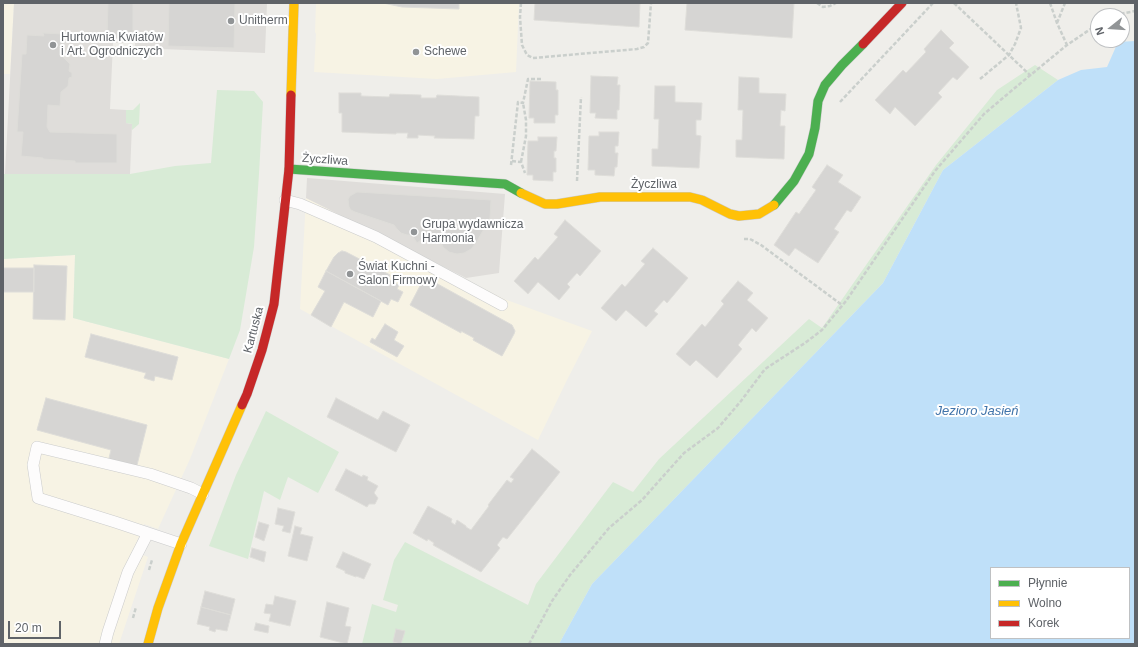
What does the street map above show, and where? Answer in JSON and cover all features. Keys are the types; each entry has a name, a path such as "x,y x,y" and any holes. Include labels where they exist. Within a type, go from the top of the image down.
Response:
{"street":[{"name":"Kartuska","path":"148,644 158,608 181,544 247,394 262,350 274,304 289,169 294,3"},
{"name":"Życzliwa","path":"289,169 505,184 528,197 545,204 557,204 600,197 690,197 702,200 730,214 739,216 759,214 775,205 794,181 809,154 815,128 818,102 825,85 842,65 902,3"}],"lane":[{"path":"285,200 300,204 376,237 502,305"},
{"path":"181,544 38,498 33,465 37,448 150,474 191,488 203,494"},
{"path":"105,644 128,572 148,533"}],"path":[{"path":"521,3 520,18 522,45 527,55 533,58 644,47 648,43 651,3"},
{"path":"817,3 823,7 836,3"},
{"path":"839,103 933,3"},
{"path":"954,3 1031,76"},
{"path":"980,79 1009,55 1021,28 1016,3"},
{"path":"1050,3 1067,45"},
{"path":"1057,23 1066,3"},
{"path":"529,644 552,601 566,581 609,528 642,500 684,453 718,428 765,369 822,330 842,305 935,171 984,114 1067,45 1090,29"},
{"path":"525,174 521,162 526,136 526,120 523,103 528,79 541,79"},
{"path":"576,201 581,97"},
{"path":"505,184 510,176 518,102 523,103"},
{"path":"512,161 521,162"},
{"path":"744,239 750,239 761,244 842,305"},
{"path":"146,576 162,538"},
{"path":"133,621 136,606"}],"shaded area":[{"path":"3,3 14,3 10,74 3,74"},
{"path":"14,3 267,3 265,53 135,48 135,43 113,43 110,109 126,110 126,123 132,124 130,174 5,174"},
{"name":"Schewe","path":"316,3 519,3 516,72 437,79 314,72"},
{"path":"307,178 505,194 499,273 466,278 306,198"},
{"path":"306,198 504,299 592,331 538,440 300,309"},
{"path":"75,255 73,318 229,359 190,459 158,529 144,524 133,551 148,557 119,644 3,644 3,259"}],"green space":[{"path":"1035,65 1058,80 943,170 883,283 592,584 559,644 362,644 372,604 396,612 398,605 383,600 394,560 405,542 528,605 536,584 613,482 633,492 659,459 809,319 822,328 936,165 997,90"},
{"path":"217,90 254,91 263,102 254,247 240,330 229,359 73,318 75,255 3,259 3,174 130,174 175,166 211,163"},
{"path":"140,103 139,124 132,130 132,124 126,123 126,110 133,110"},
{"path":"266,411 339,452 318,493 288,477 280,500 264,491 248,559 209,546 236,475"}],"water":[{"name":"Jezioro Jasień","path":"1130,41 1135,41 1135,644 559,644 592,584 883,283 943,170 1058,80 1081,70 1107,67 1115,48 1130,48"}],"building":[{"path":"108,3 133,3 133,39 107,39"},
{"path":"169,3 235,3 234,48 168,46"},
{"path":"383,3 459,3 459,9 402,7"},
{"path":"535,3 640,3 639,27 534,20"},
{"path":"687,3 794,3 792,38 685,30"},
{"path":"941,30 954,43 949,48 969,67 957,80 953,77 938,93 942,97 915,126 895,107 890,114 875,100 903,70 906,73 926,52 924,49"},
{"path":"43,33 63,34 62,56 70,64 69,71 72,73 72,77 69,78 68,86 61,92 60,106 48,105 47,127 50,132 117,134 117,163 75,163 75,161 21,156 23,132 17,132 22,54 26,54 27,35 44,36"},
{"path":"591,76 618,77 617,85 620,85 619,110 617,110 617,119 595,118 596,113 590,113"},
{"path":"739,77 759,78 759,93 786,94 785,111 781,110 780,126 785,126 784,159 736,157 736,140 742,140 743,110 738,110"},
{"path":"530,81 556,82 556,90 558,90 558,115 555,115 555,123 534,123 534,118 529,118"},
{"path":"655,86 675,86 675,102 702,103 701,120 696,120 696,135 701,136 699,168 652,166 652,149 658,149 659,119 654,119"},
{"path":"339,93 361,93 361,96 389,97 390,94 421,95 421,98 436,98 437,95 479,97 479,116 475,116 474,139 434,138 435,136 418,135 418,138 407,138 408,133 342,132 342,113 339,113"},
{"path":"599,132 619,132 618,146 615,146 615,153 618,153 617,167 615,167 614,176 595,175 595,170 588,170 589,136 599,136"},
{"path":"538,137 557,137 556,151 554,151 554,158 556,158 556,172 553,172 553,181 533,180 533,175 527,175 528,141 538,141"},
{"path":"827,165 843,175 838,182 861,197 851,212 847,210 834,229 839,232 818,263 795,248 789,256 774,245 796,212 799,214 816,190 812,187"},
{"path":"357,192 491,200 490,218 471,249 464,253 457,254 449,252 443,247 439,237 426,236 417,243 412,235 401,233 394,225 351,210 348,199"},
{"path":"565,220 601,251 580,276 577,273 567,284 570,287 559,300 538,282 528,294 514,281 535,257 538,260 558,237 554,234"},
{"path":"653,248 688,278 667,303 664,300 654,311 658,314 646,327 626,310 616,321 601,308 622,284 625,287 645,264 641,261"},
{"path":"342,251 390,275 388,279 399,285 397,289 403,292 398,302 391,299 388,305 326,271 334,257"},
{"path":"34,265 67,266 65,320 33,319"},
{"path":"3,268 34,268 34,292 3,292"},
{"path":"326,271 381,301 373,317 344,302 331,327 311,315 325,291 318,287"},
{"path":"426,281 434,282 512,325 515,331 502,356 473,340 474,338 461,331 461,333 410,305 421,284"},
{"path":"738,281 753,293 747,300 768,318 756,332 752,328 738,345 742,349 717,378 696,360 690,366 676,354 702,324 705,327 724,304 721,301"},
{"path":"385,324 398,332 394,340 404,346 397,357 370,342 372,338 375,340"},
{"path":"91,334 178,357 172,380 155,376 154,381 144,378 146,373 85,357"},
{"path":"46,398 147,425 136,469 108,462 111,450 37,430"},
{"path":"336,398 378,420 383,411 410,425 396,452 327,417"},
{"path":"532,449 560,472 507,539 503,537 497,545 500,548 481,572 433,545 434,543 428,539 427,541 413,533 428,506 452,519 451,522 455,525 457,520 471,530 507,480 511,483 514,479 510,477"},
{"path":"346,469 362,477 363,475 368,477 367,480 378,486 374,493 378,498 375,504 369,504 367,507 335,490"},
{"path":"278,508 295,512 290,533 282,531 284,526 275,524"},
{"path":"259,522 269,525 264,541 255,537"},
{"path":"295,526 302,528 300,534 313,537 307,561 288,556"},
{"path":"252,548 266,552 264,562 250,557"},
{"path":"343,552 371,564 364,579 345,573 345,571 336,567"},
{"path":"205,591 235,599 231,615 201,607"},
{"path":"275,596 296,601 290,626 269,621 271,614 264,613 266,604 273,605"},
{"path":"327,602 349,608 345,626 351,627 347,644 320,637"},
{"path":"201,607 231,615 227,631 216,629 215,632 209,630 210,627 197,624"},
{"path":"256,623 269,626 268,633 254,630"},
{"path":"396,629 405,631 401,644 393,642"}],"traffic: fast":[{"path":"774,205 794,181 809,154 815,128 818,101 825,85 863,44"},
{"path":"289,169 505,184 521,193"}],"traffic: slow":[{"path":"291,95 294,3"},
{"path":"521,193 545,204 557,204 600,197 690,197 702,200 730,214 739,216 759,214 774,205"},
{"path":"148,644 158,608 181,544 242,405"}],"traffic: jam":[{"path":"863,44 902,3"},
{"path":"242,405 262,350 274,304 289,169 291,95"}],"place":[{"name":"Unitherm","path":"231,21"},
{"name":"Hurtownia Kwiatów i Art. Ogrodniczych","path":"53,45"},
{"name":"Schewe","path":"416,52"},
{"name":"Grupa wydawnicza Harmonia","path":"414,232"},
{"name":"Świat Kuchni - Salon Firmowy","path":"350,274"}]}
